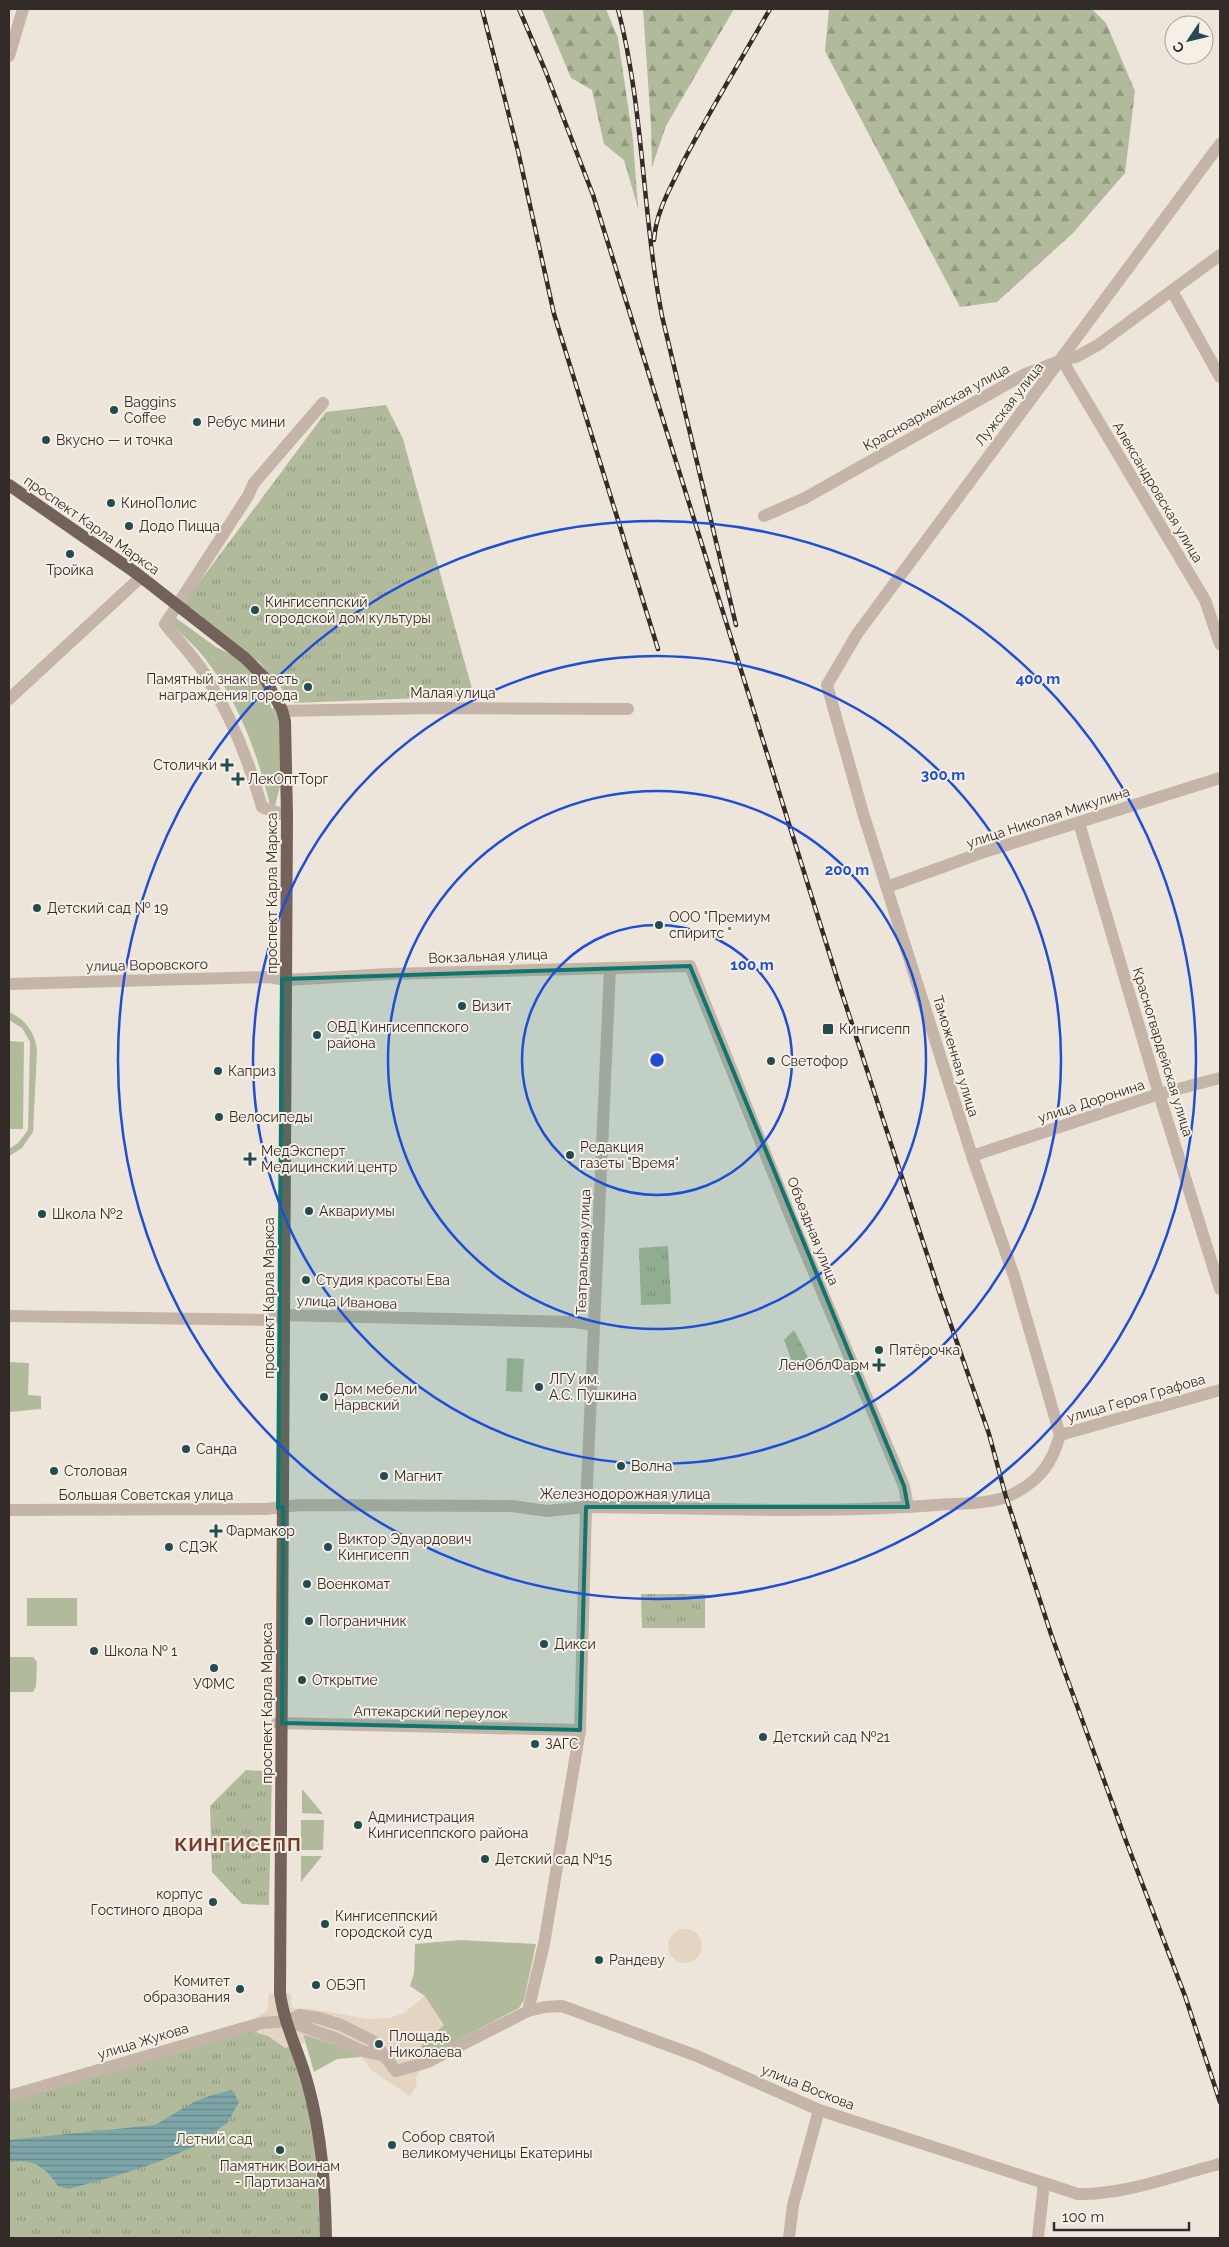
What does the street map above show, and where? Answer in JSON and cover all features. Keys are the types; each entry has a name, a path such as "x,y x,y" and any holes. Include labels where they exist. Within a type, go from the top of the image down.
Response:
{"main road":[{"name":"проспект Карла Маркса","path":"9,487 140,578 245,658 264,677 285,721 280,1315 284,1325 280,1508 279,1723 281,2002 308,2083 317,2126 322,2158 326,2238"}],"street":[{"path":"9,56 23,9"},
{"name":"Лужская улица","path":"827,685 863,626 955,499 1062,360 1220,144"},
{"name":"Красноармейская улица","path":"764,516 805,498 1025,374 1062,360 1076,358 1098,345 1220,255"},
{"path":"1172,292 1220,378"},
{"name":"Александровская улица","path":"1062,360 1205,600 1220,644"},
{"path":"285,816 262,807 254,777 233,726 206,674 165,624 248,496 254,483 322,403"},
{"path":"9,699 140,578"},
{"name":"Таможенная улица","path":"827,685 849,769 972,1156 1014,1276 1060,1435"},
{"name":"Малая улица","path":"280,710 435,708 628,709"},
{"name":"улица Николая Микулина","path":"886,887 981,853 1220,778"},
{"name":"Красногвардейская улица","path":"1079,823 1159,1094 1220,1289"},
{"name":"Вокзальная улица","path":"284,980 388,974 690,966"},
{"name":"Объездная улица","path":"690,966 796,1230 904,1486 908,1507"},
{"name":"Театральная улица","path":"586,1507 610,968"},
{"name":"улица Воровского","path":"9,984 269,977 284,980"},
{"name":"улица Доронина","path":"972,1156 1159,1094 1220,1078"},
{"name":"улица Иванова","path":"9,1316 267,1320 280,1315 574,1322 594,1325"},
{"name":"улица Героя Графова","path":"1060,1435 1220,1390"},
{"name":"Железнодорожная улица","path":"280,1508 299,1505 512,1506 547,1511 586,1507 830,1509 908,1507 984,1501 1015,1493 1039,1477 1054,1456 1060,1435"},
{"path":"528,2011 544,1944 580,1730 586,1507"},
{"name":"Большая Советская улица","path":"9,1510 280,1508"},
{"name":"Аптекарский переулок","path":"279,1723 580,1730"},
{"name":"улица Воскова","path":"287,2021 337,2039 362,2051 386,2056 396,2071 428,2062 528,2011 562,2006 697,2056 820,2110 1078,2194 1099,2195 1220,2164"},
{"name":"улица Жукова","path":"9,2096 262,2023 287,2021"},
{"path":"789,2238 793,2205 820,2110"},
{"path":"1038,2238 1044,2183"}],"highlighted area":[{"path":"690,966 904,1486 908,1507 586,1507 580,1730 282,1723 283,1507 278,1508 282,979"}],"green space":[{"path":"542,9 606,9 618,38 633,140 638,208 624,160 604,144 592,90 571,78"},
{"path":"643,9 734,9 666,126 652,167 651,126"},
{"path":"829,9 1092,9 1106,23 1135,91 1125,173 1073,233 997,302 960,307 825,51"},
{"path":"386,405 403,439 474,696 294,703 260,663 183,604 326,412"},
{"path":"176,618 216,647 241,659 261,680 272,709 281,721 283,774 275,806 270,805 254,750 230,696 205,659 172,624"},
{"path":"9,1012 29,1027 37,1051 33,1132 22,1148 9,1156 9,1149 18,1143 28,1130 30,1042 22,1028 9,1020"},
{"path":"9,1041 24,1042 23,1129 9,1129"},
{"path":"668,1246 671,1304 641,1305 639,1248"},
{"path":"794,1330 811,1363 812,1367 809,1369 793,1364 784,1340"},
{"path":"507,1358 524,1359 522,1392 506,1391"},
{"path":"9,1362 29,1363 28,1395 41,1396 41,1409 9,1412"},
{"path":"641,1594 705,1594 705,1628 642,1628"},
{"path":"27,1598 77,1598 77,1626 27,1626"},
{"path":"9,1657 33,1657 37,1662 36,1686 33,1692 9,1692"},
{"path":"246,1770 272,1772 269,1905 242,1904 212,1872 210,1806"},
{"path":"302,1789 323,1814 302,1813"},
{"path":"301,1820 324,1820 323,1850 301,1850"},
{"path":"301,1856 322,1856 301,1882"},
{"path":"460,1940 536,1944 524,2000 519,2008 426,2057 421,2047 425,1996 410,1986 414,1973 415,1944"},
{"name":"Летний сад","path":"287,2021 310,2092 321,2238 9,2238 9,2096"},
{"path":"303,2034 336,2045 362,2057 337,2059 314,2072"}],"shaded area":[{"path":"685,1929 697,1934 702,1946 697,1958 685,1963 673,1958 668,1946 673,1934"},
{"name":"Площадь Николаева","path":"269,1993 291,1993 291,2006 293,2008 313,2009 368,2019 389,2018 404,2013 425,1996 444,2025 421,2046 430,2064 419,2072 416,2079 417,2084 410,2096 371,2070 362,2057 336,2045 303,2034 305,2043 285,2048 268,2036 257,2033 255,2018 267,2011"}],"water":[{"path":"232,2090 239,2102 227,2123 193,2147 158,2162 119,2175 69,2189 58,2186 48,2173 38,2165 18,2161 9,2162 9,2140 155,2125 194,2102"}],"railway":[{"path":"482,9 518,151 554,314 658,649"},
{"path":"519,9 545,70 593,195 837,978 939,1291 989,1434 1006,1497 1051,1634 1126,1841 1185,1996 1220,2102"},
{"path":"618,9 633,85 650,239 662,316 736,625"},
{"path":"654,240 661,209 683,162 770,9"}],"place":[{"name":"Baggins Coffee","path":"114,410"},
{"name":"Ребус мини","path":"197,422"},
{"name":"Вкусно — и точка","path":"46,440"},
{"name":"КиноПолис","path":"111,503"},
{"name":"Додо Пицца","path":"129,526"},
{"name":"Тройка","path":"70,554"},
{"name":"Кингисеппский городской дом культуры","path":"255,610"},
{"name":"Памятный знак в честь награждения города","path":"308,687"},
{"name":"Столички","path":"227,765"},
{"name":"ЛекОптТорг","path":"238,779"},
{"name":"Детский сад № 19","path":"37,908"},
{"name":"ООО \"Премиум спиритс \"","path":"659,925"},
{"name":"Визит","path":"462,1006"},
{"name":"Кингисепп","path":"828,1029"},
{"name":"ОВД Кингисеппского района","path":"317,1035"},
{"name":"Светофор","path":"771,1061"},
{"name":"Каприз","path":"218,1071"},
{"name":"Велосипеды","path":"219,1117"},
{"name":"Редакция газеты \"Время\"","path":"570,1155"},
{"name":"МедЭксперт Медицинский центр","path":"250,1159"},
{"name":"Аквариумы","path":"309,1211"},
{"name":"Школа №2","path":"42,1214"},
{"name":"Студия красоты Ева","path":"306,1280"},
{"name":"Пятёрочка","path":"879,1350"},
{"name":"ЛенОблФарм","path":"879,1365"},
{"name":"ЛГУ им. А.С. Пушкина","path":"539,1387"},
{"name":"Дом мебели Нарвский","path":"324,1397"},
{"name":"Санда","path":"186,1449"},
{"name":"Волна","path":"621,1466"},
{"name":"Столовая","path":"54,1471"},
{"name":"Магнит","path":"384,1476"},
{"name":"Фармакор","path":"216,1531"},
{"name":"СДЭК","path":"169,1547"},
{"name":"Виктор Эдуардович Кингисепп","path":"328,1547"},
{"name":"Военкомат","path":"307,1584"},
{"name":"Пограничник","path":"309,1621"},
{"name":"Дикси","path":"544,1644"},
{"name":"Школа № 1","path":"94,1651"},
{"name":"УФМС","path":"214,1668"},
{"name":"Открытие","path":"302,1680"},
{"name":"Детский сад №21","path":"763,1737"},
{"name":"ЗАГС","path":"535,1744"},
{"name":"Администрация Кингисеппского района","path":"358,1825"},
{"name":"Детский сад №15","path":"485,1859"},
{"name":"корпус Гостиного двора","path":"213,1902"},
{"name":"Кингисеппский городской суд","path":"325,1924"},
{"name":"Рандеву","path":"599,1960"},
{"name":"ОБЭП","path":"316,1985"},
{"name":"Комитет образования","path":"240,1989"},
{"name":"Площадь Николаева","path":"379,2044"},
{"name":"Собор святой великомученицы Екатерины","path":"392,2145"},
{"name":"Памятник Воинам - Партизанам","path":"280,2150"}],"district":[{"name":"КИНГИСЕПП","path":"238,1844"}]}
